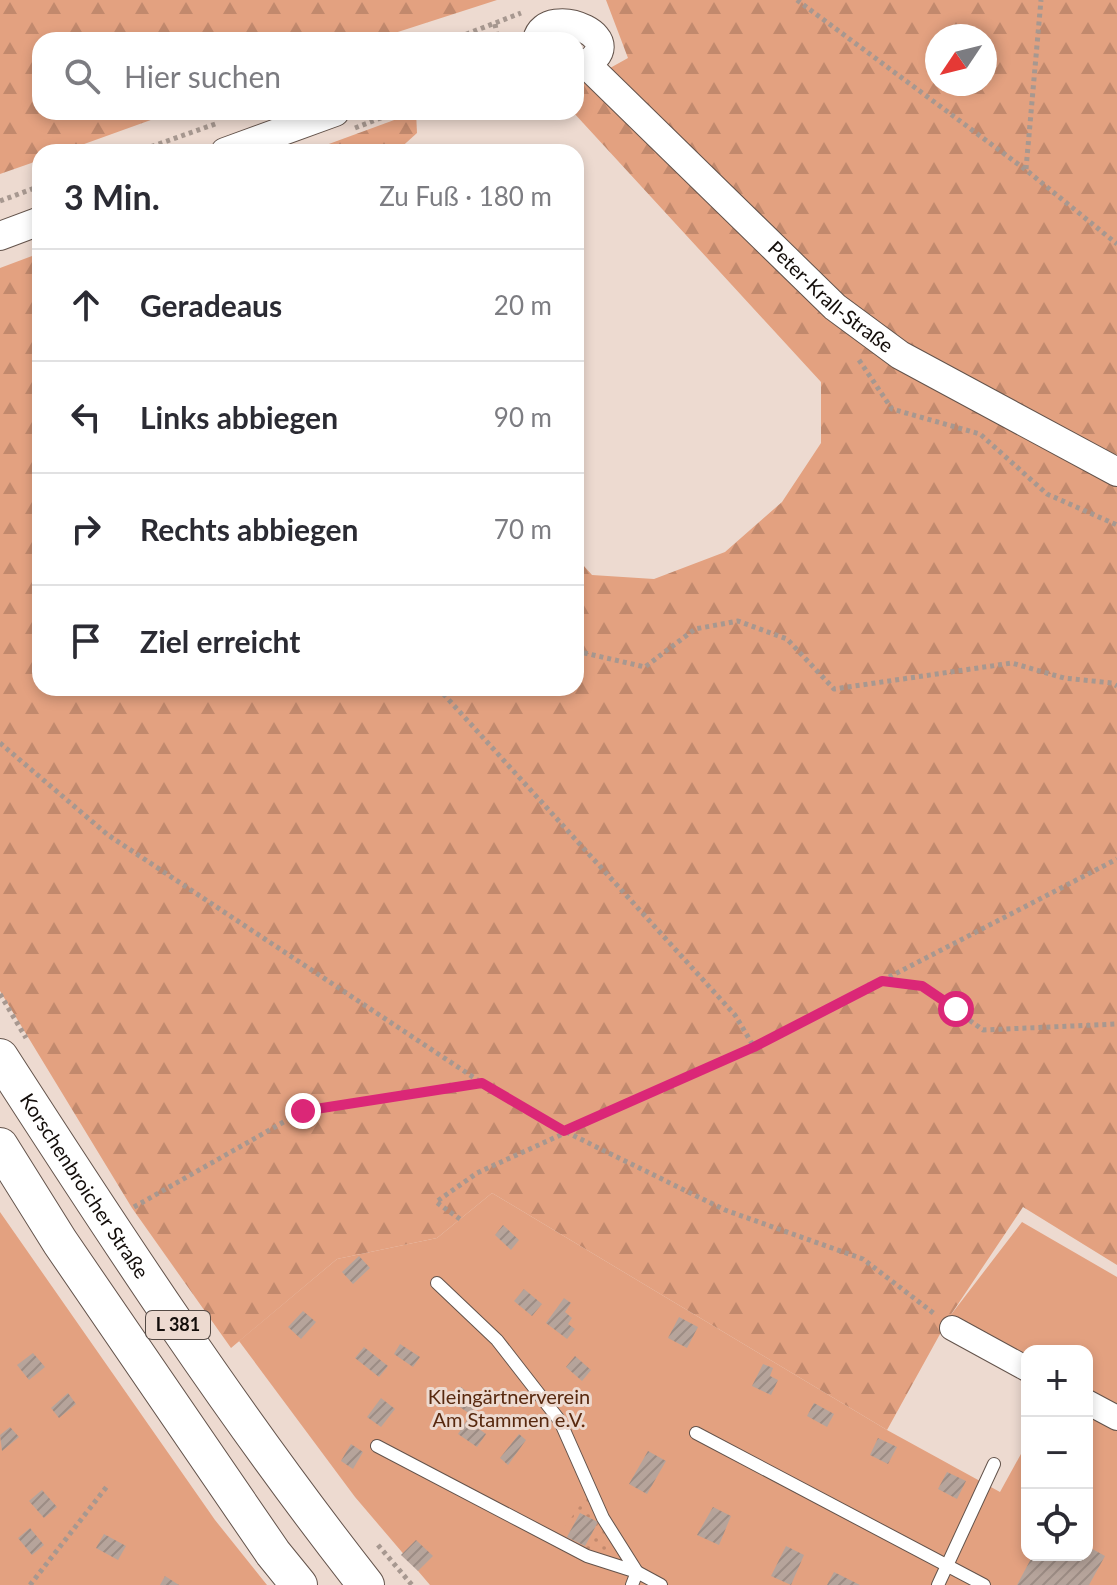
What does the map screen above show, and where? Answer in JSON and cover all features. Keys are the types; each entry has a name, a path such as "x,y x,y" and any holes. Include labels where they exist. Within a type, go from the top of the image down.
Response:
{"main road":[{"name":"Korschenbroicher Straße","path":"0,1057 100,1213 309,1513 366,1585"},
{"name":"L 381","path":"0,1146 69,1255 264,1541 299,1585"}],"street":[{"path":"541,32 547,18 574,5 589,18 597,33 596,50 584,63"},
{"name":"Peter-Krall-Straße","path":"584,69 835,307 900,355 1117,472"},
{"path":"247,144 313,120"},
{"path":"0,236 32,224"},
{"path":"952,1328 1021,1366"},
{"path":"1093,1405 1117,1418"}],"lane":[{"path":"437,1283 497,1340 560,1421 603,1518 637,1572"},
{"path":"696,1433 984,1585"},
{"path":"377,1446 587,1556 637,1572 661,1585"},
{"path":"938,1585 994,1464"},
{"path":"632,1585 637,1572"}],"path":[{"path":"797,0 1026,170 1117,244"},
{"path":"1026,170 1041,0"},
{"path":"473,32 524,10"},
{"path":"495,24 496,32"},
{"path":"159,144 221,122"},
{"path":"0,201 32,189"},
{"path":"892,409 980,434 1047,494 1117,525"},
{"path":"584,653 645,667 695,629 738,621 787,639 834,689 1012,663 1064,678 1117,686"},
{"path":"445,696 735,1015 754,1047"},
{"path":"0,743 108,835 482,1083 564,1131 725,1210 863,1259 952,1328"},
{"path":"460,1219 436,1202 477,1173 754,1047 1117,859"},
{"path":"882,981 922,986 983,1030 1117,1024"},
{"path":"132,1208 303,1111 482,1083"},
{"path":"30,1585 108,1485"}],"green space":[{"path":"0,0 497,0 398,32 32,32 32,120 151,120 84,144 32,144 32,163 0,174"},
{"path":"606,0 1117,0 1117,1265 1023,1207 950,1316 887,1430 492,1193 437,1238 337,1259 231,1348 132,1208 0,991 0,268 32,256 32,696 584,696 584,566 592,575 654,579 725,552 782,502 821,443 821,382 580,120 584,120 584,83 628,58"},
{"path":"394,120 416,120 417,133 405,144 329,144"},
{"name":"Kleingärtnerverein Am Stammen e.V.","path":"492,1193 887,1430 1000,1492 1021,1454 1021,1561 1093,1561 1093,1345 1021,1345 1021,1352 950,1316 1022,1222 1117,1277 1117,1585 430,1585 355,1497 239,1341 337,1259 437,1238"},
{"path":"0,1212 215,1520 267,1585 0,1585"},
{"path":"587,1495 613,1543 614,1552 595,1553 560,1534"}],"building":[{"path":"503,1225 519,1240 511,1250 495,1235"},
{"path":"359,1256 370,1268 353,1284 342,1272"},
{"path":"524,1289 542,1304 532,1316 514,1301"},
{"path":"564,1298 571,1303 565,1312 572,1318 568,1324 575,1329 567,1339 546,1323"},
{"path":"303,1311 316,1322 301,1339 288,1327"},
{"path":"679,1317 698,1327 687,1348 668,1338"},
{"path":"400,1344 420,1357 413,1367 394,1354"},
{"path":"364,1347 388,1366 379,1377 355,1358"},
{"path":"33,1353 45,1367 29,1380 17,1365"},
{"path":"575,1356 591,1370 582,1381 566,1367"},
{"path":"763,1364 773,1368 770,1376 778,1380 771,1395 752,1386"},
{"path":"461,1387 479,1401 470,1414 451,1401"},
{"path":"68,1393 76,1404 59,1418 51,1408"},
{"path":"381,1398 395,1409 381,1427 367,1417"},
{"path":"814,1403 834,1414 827,1427 807,1416"},
{"path":"467,1420 486,1434 477,1447 458,1434"},
{"path":"10,1427 19,1437 2,1451 0,1435"},
{"path":"519,1434 526,1440 508,1465 500,1458"},
{"path":"878,1438 897,1447 888,1464 870,1455"},
{"path":"351,1444 363,1452 353,1469 341,1461"},
{"path":"648,1451 666,1461 647,1494 629,1484"},
{"path":"947,1472 966,1481 957,1499 938,1489"},
{"path":"42,1490 57,1507 44,1518 29,1501"},
{"path":"713,1507 731,1516 719,1545 697,1535"},
{"path":"580,1513 598,1522 585,1546 567,1537"},
{"path":"30,1528 44,1545 32,1555 18,1538"},
{"path":"104,1534 126,1546 118,1560 96,1548"},
{"path":"416,1540 433,1556 418,1571 401,1555"},
{"path":"786,1546 804,1555 791,1585 771,1576"},
{"path":"1093,1549 1105,1556 1089,1585 1017,1585 1030,1561 1093,1561"},
{"path":"834,1572 860,1585 827,1585"},
{"path":"165,1576 179,1585 160,1585"}],"route":[{"path":"303,1111 482,1083 564,1131 754,1047 882,981 922,986 956,1009"}]}
